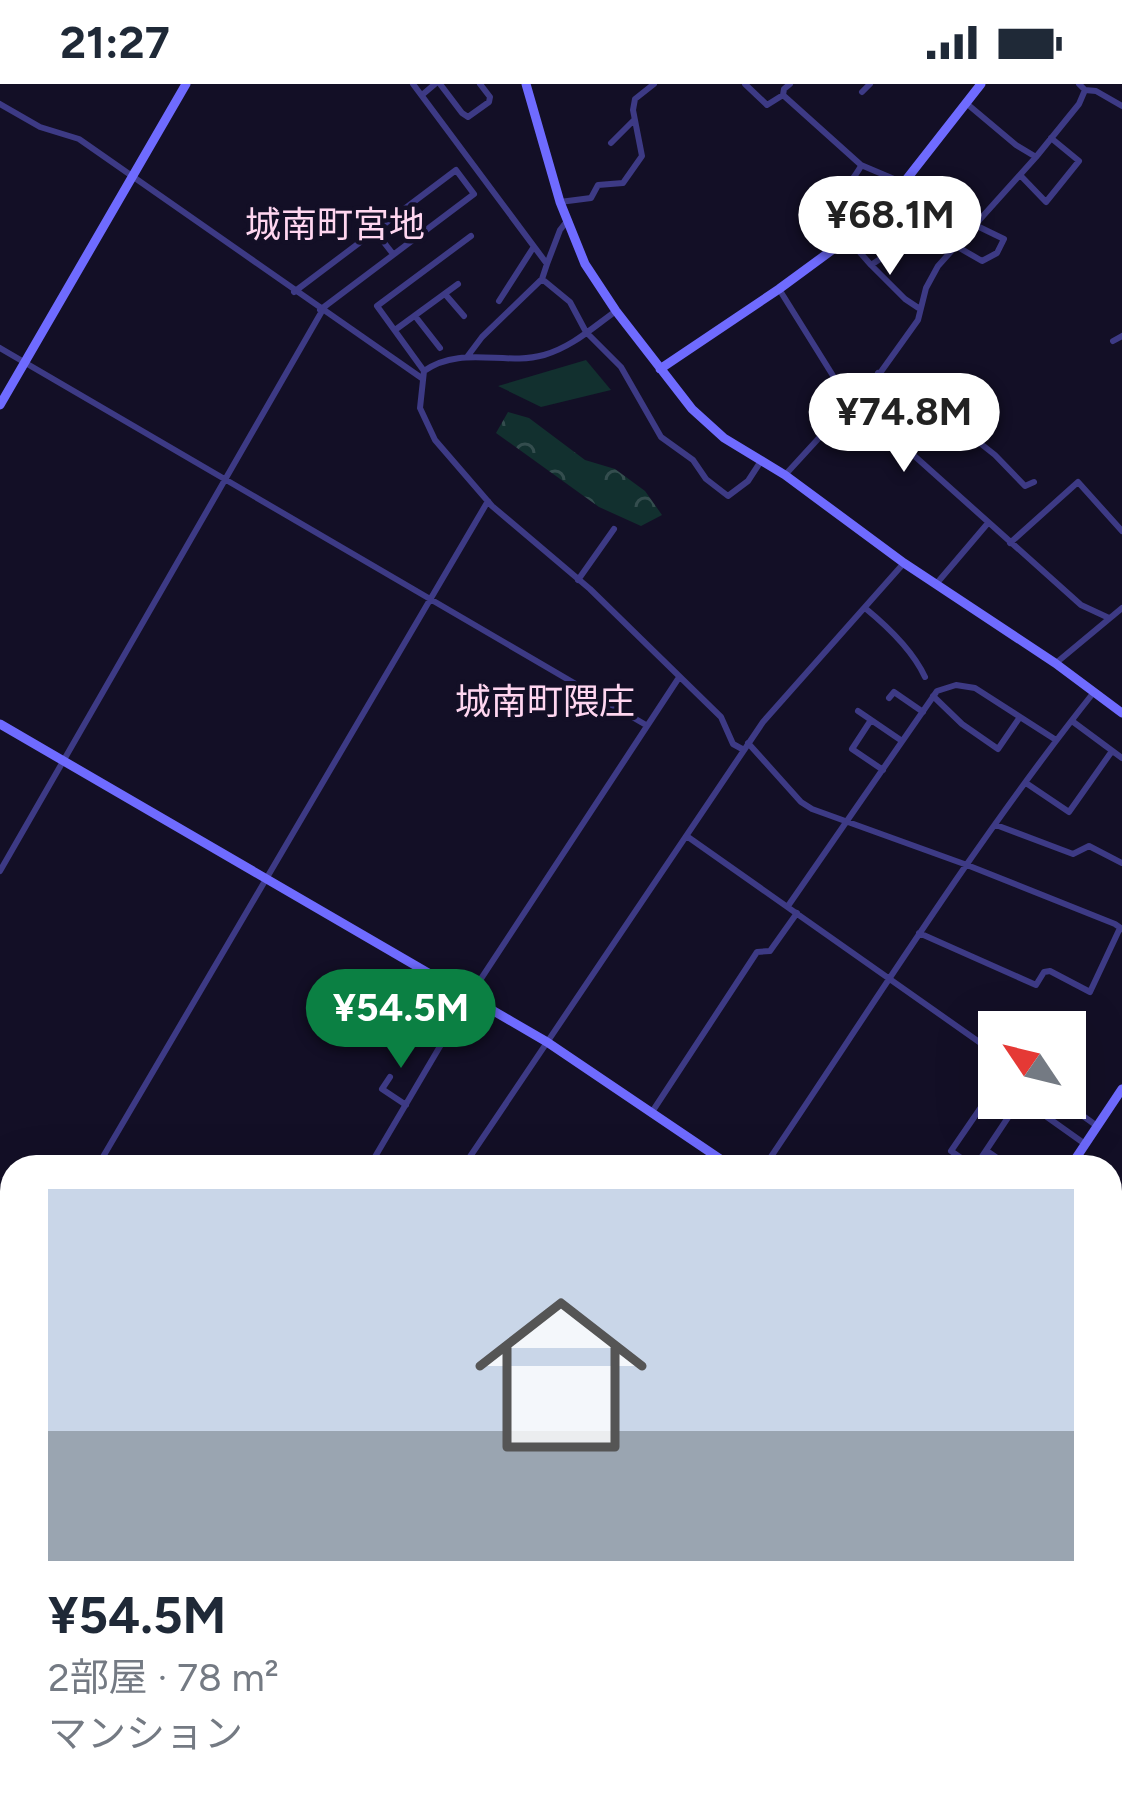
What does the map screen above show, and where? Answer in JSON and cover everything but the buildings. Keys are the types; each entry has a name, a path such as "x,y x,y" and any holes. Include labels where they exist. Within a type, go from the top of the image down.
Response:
{"street":[{"path":"0,405 186,84"},
{"path":"413,84 547,264"},
{"path":"422,95 437,84 468,117 489,102 480,84"},
{"path":"526,84 560,202 585,264 660,369 707,424 1122,713"},
{"path":"560,202 592,198 598,185 623,183 642,156 635,99 654,84"},
{"path":"745,84 766,105 783,95"},
{"path":"783,95 790,84"},
{"path":"862,92 870,84"},
{"path":"660,369 848,241 891,199 981,84"},
{"path":"785,476 878,373 918,320 932,275 1079,104 1082,87 1099,88 1122,106"},
{"path":"783,95 861,165 902,185"},
{"path":"966,103 1036,157"},
{"path":"0,104 40,127 79,139 321,311 423,375"},
{"path":"611,143 634,118"},
{"path":"1020,175 1046,202 1079,161 1051,138"},
{"path":"861,165 840,193 829,223 920,309"},
{"path":"0,871 321,311 474,194 456,170 294,292"},
{"path":"891,199 914,223 982,261 997,253 1004,239 975,225"},
{"path":"467,357 542,279 567,221"},
{"path":"871,265 892,251 914,223"},
{"path":"375,231 392,254"},
{"path":"471,236 377,306 423,375 421,408 435,440 488,501 721,717 733,744 746,746 801,802 1119,927"},
{"path":"499,301 534,246"},
{"path":"542,279 570,302 586,332 621,368 661,437 693,460 706,479 728,496 748,481 760,461"},
{"path":"395,330 458,284"},
{"path":"779,289 862,410 1082,605 1109,618"},
{"path":"445,293 464,316"},
{"path":"423,375 441,361 539,357 574,343 616,311"},
{"path":"415,316 440,348"},
{"path":"1113,341 1122,336"},
{"path":"0,348 646,724"},
{"path":"878,373 915,406 971,436 1025,486 1034,482"},
{"path":"1010,543 1078,482 1122,531"},
{"path":"104,1155 488,501"},
{"path":"937,583 988,523"},
{"path":"578,580 614,529"},
{"path":"471,1155 763,722 904,563"},
{"path":"865,608 919,664 925,677"},
{"path":"1055,663 1122,608"},
{"path":"376,1155 470,997 679,677"},
{"path":"788,906 937,691 975,688 1056,740"},
{"path":"890,698 894,692 923,712"},
{"path":"772,1155 919,933 1094,692"},
{"path":"933,696 998,749 1020,717"},
{"path":"858,711 902,741"},
{"path":"871,720 852,749 883,770"},
{"path":"1071,721 1122,758"},
{"path":"0,724 547,1042 715,1155"},
{"path":"1026,783 1069,812 1112,751"},
{"path":"996,825 1072,854 1089,846 1122,863"},
{"path":"688,837 978,1041"},
{"path":"919,933 1036,986 1044,972 1050,971 1090,992 1122,913"},
{"path":"652,1112 757,952 770,952 797,914"},
{"path":"390,1077 382,1089 406,1105"},
{"path":"1078,1155 1122,1089"},
{"path":"957,1155 951,1151 978,1112"},
{"path":"983,1155 1007,1119"},
{"path":"1050,1119 1085,1144"},
{"path":"1085,1119 1097,1126"},
{"path":"987,1150 994,1155"}],"green space":[{"path":"586,360 611,390 541,407 498,386"},
{"path":"508,412 529,418 585,460 615,469 645,491 662,515 641,526 599,507 496,433"}],"district":[{"name":"城南町宮地","path":"335,224"},
{"name":"城南町隈庄","path":"545,701"}]}
